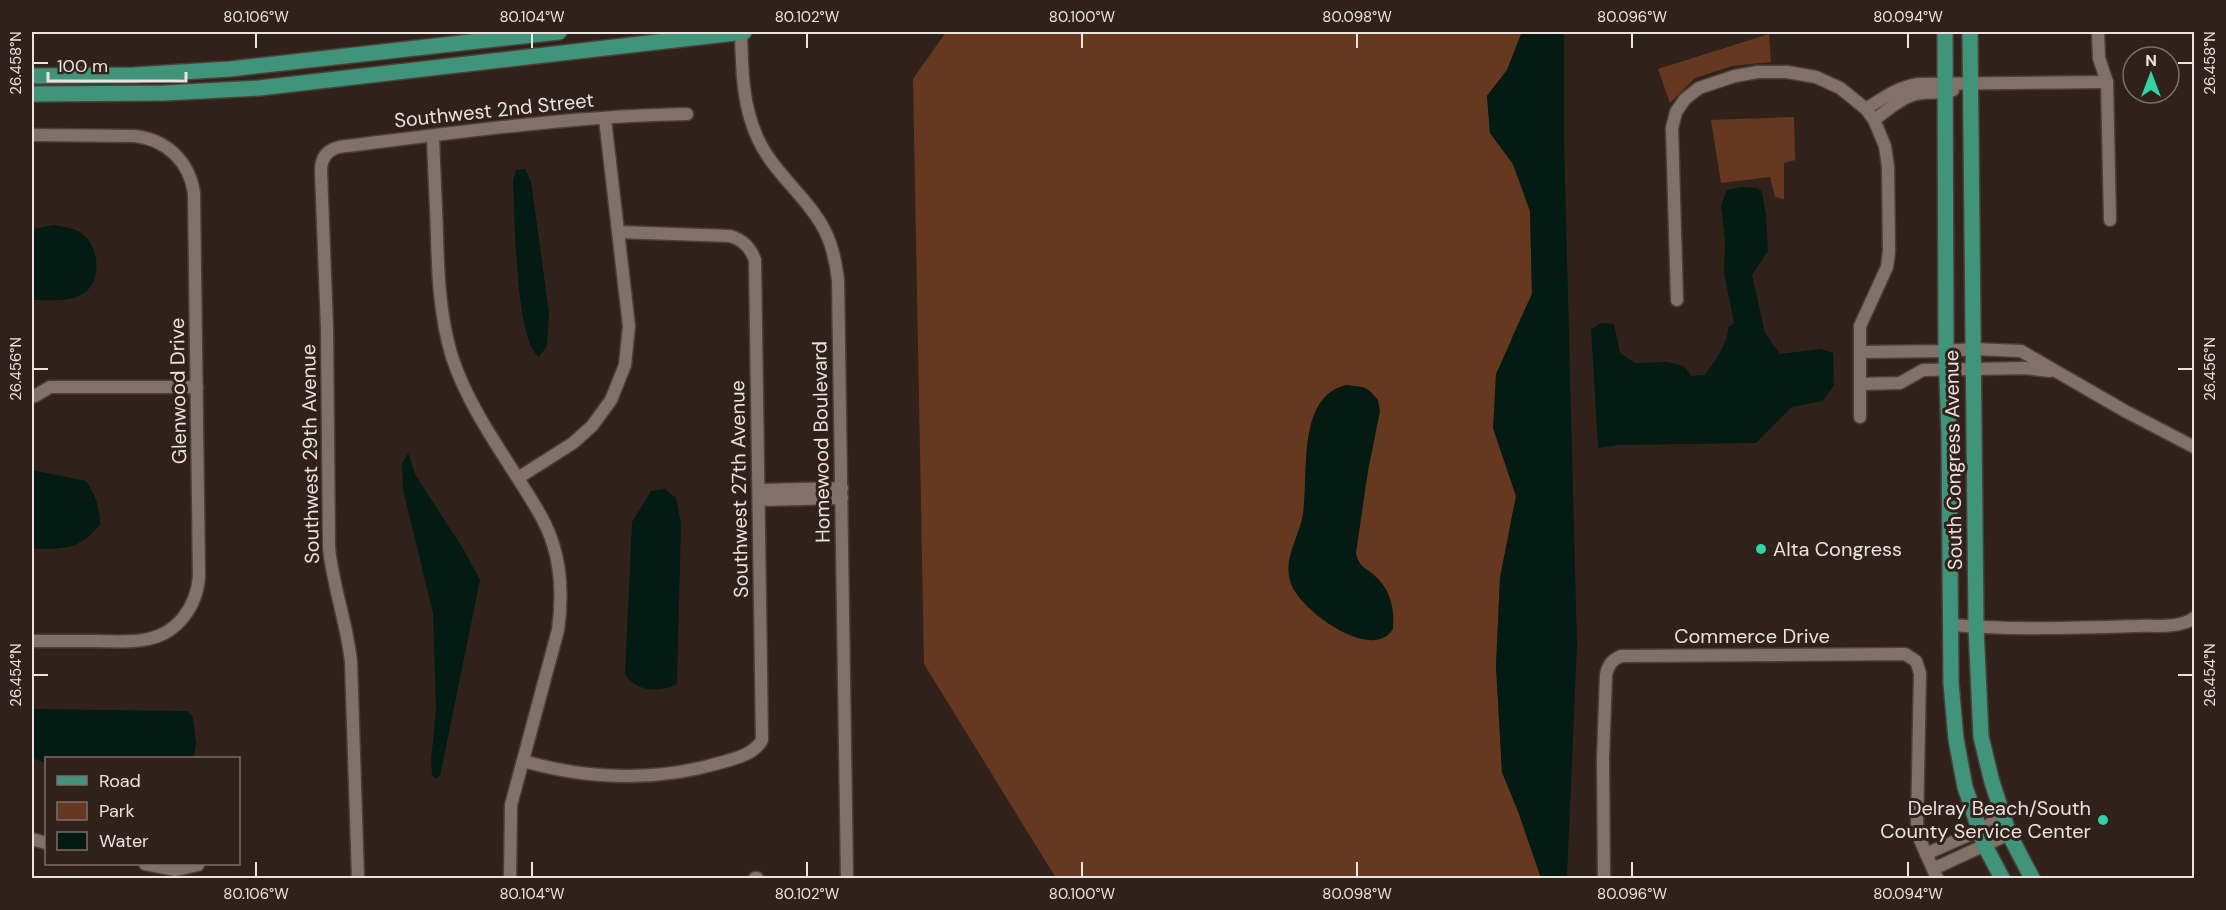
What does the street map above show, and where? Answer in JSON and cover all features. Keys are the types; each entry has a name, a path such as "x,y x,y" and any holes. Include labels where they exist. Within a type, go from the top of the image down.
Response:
{"main road":[{"path":"32,76 185,73 559,32"},
{"path":"32,94 215,91 742,32"},
{"name":"South Congress Avenue","path":"1945,32 1946,370 1951,683 1956,739 1965,787 1985,846 2002,879"},
{"name":"South Congress Avenue","path":"1970,32 1976,627 1981,737 2009,834 2032,879"},
{"path":"444,45 446,66"}],"street":[{"name":"Homewood Boulevard","path":"742,32 742,78 745,100 758,140 773,165 824,230 836,263 842,493 847,879"},
{"path":"2098,32 2099,58 2107,82 2110,220"},
{"path":"1677,300 1672,128 1676,112 1684,99 1699,88 1735,76 1758,72 1787,72 1816,77 1840,88 1866,109 1874,120 1885,146 1887,167 1889,251 1887,267 1860,326 1860,417"},
{"path":"1874,120 1910,96 1945,88 1971,84 2107,82"},
{"path":"1866,109 1888,94 1906,86 1945,88"},
{"name":"Southwest 2nd Street","path":"321,171 323,158 333,148 644,115 687,114"},
{"path":"518,478 583,435 604,411 617,389 626,364 629,326 605,119"},
{"name":"Glenwood Drive","path":"32,135 142,137 156,141 169,149 184,165 191,178 195,193 199,576 198,591 190,610 169,631 149,639 32,641"},
{"path":"433,136 439,287 447,338 469,398 539,513 554,545 561,580 558,630 511,805 510,879"},
{"name":"Southwest 29th Avenue","path":"321,171 327,328 329,548 351,662 358,879"},
{"name":"Southwest 27th Avenue","path":"523,761 574,774 600,777 653,776 705,767 748,753 759,746 762,740 756,267 748,247 736,238 618,231"},
{"path":"1861,352 1973,349 2021,351 2194,447"},
{"path":"1860,384 1900,383 1923,370 2025,368 2056,372"},
{"path":"35,396 50,387 197,387"},
{"path":"759,495 842,493"},
{"path":"1951,625 2069,627 2183,624 2194,618"},
{"name":"Commerce Drive","path":"1604,879 1603,759 1606,675 1611,663 1621,656 1905,654 1916,661 1920,673 1918,833 1935,874 2009,834"},
{"path":"1926,854 1980,830 2003,816"},
{"path":"150,865 176,870 198,865"}],"green space":[{"path":"946,32 1522,32 1507,70 1487,96 1490,133 1513,164 1530,211 1532,294 1512,337 1493,428 1516,496 1500,578 1496,666 1502,772 1541,878 1056,878 924,664 913,79"},
{"path":"1769,34 1771,62 1732,66 1695,78 1670,103 1658,69"},
{"path":"1794,117 1795,160 1784,163 1784,199 1775,197 1770,177 1721,183 1711,120"}],"water":[{"path":"1522,32 1564,32 1564,140 1577,645 1567,878 1541,878 1502,772 1496,666 1500,578 1516,496 1493,428 1496,374 1532,294 1530,211 1513,164 1490,133 1487,96 1507,70"},
{"path":"525,169 531,181 549,313 547,346 539,357 531,346 525,327 518,275 513,181 516,170"},
{"path":"1742,187 1757,188 1762,192 1766,215 1768,251 1752,275 1765,333 1780,354 1820,349 1833,353 1834,385 1823,401 1792,407 1756,443 1619,445 1598,448 1591,329 1601,323 1614,324 1620,353 1635,363 1667,362 1684,366 1691,376 1705,375 1723,346 1728,328 1734,323 1724,273 1725,240 1721,205 1727,190"},
{"path":"54,225 76,230 88,239 95,256 95,275 87,291 74,298 32,300 32,229"},
{"path":"1346,385 1363,387 1370,391 1378,400 1380,411 1368,471 1356,553 1360,563 1379,580 1388,593 1392,607 1393,629 1383,638 1370,640 1354,637 1322,619 1297,595 1289,575 1290,557 1303,514 1306,459 1312,421 1319,405 1330,392"},
{"path":"408,453 416,476 464,550 480,580 440,776 435,779 432,775 431,761 436,709 433,613 403,490 402,464"},
{"path":"32,470 86,481 97,502 99,513 100,525 92,534 69,547 32,549"},
{"path":"665,489 676,498 681,524 677,684 656,690 635,684 625,674 632,522 651,491"},
{"path":"32,709 187,711 193,717 196,743 194,757 45,757 45,763 32,758"}],"place":[{"name":"Alta Congress","path":"1761,549"},
{"name":"Delray Beach/South County Service Center","path":"2103,820"}]}
